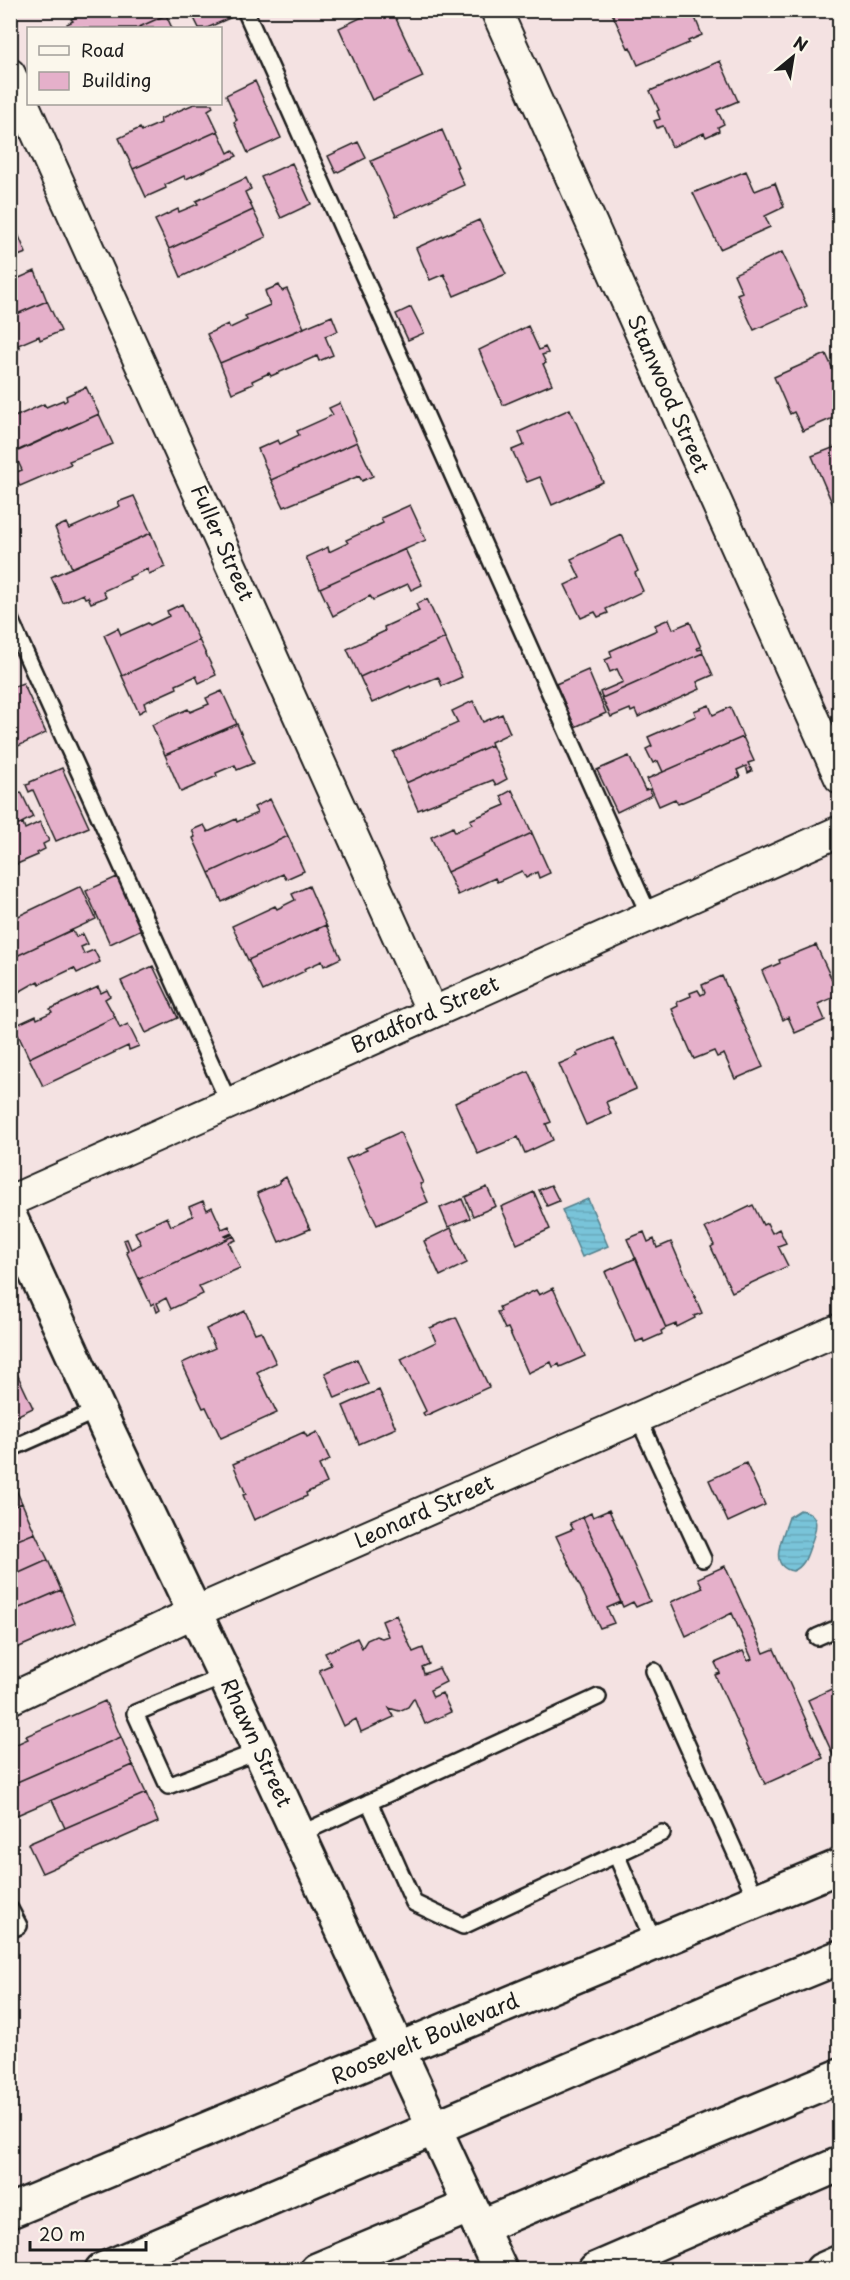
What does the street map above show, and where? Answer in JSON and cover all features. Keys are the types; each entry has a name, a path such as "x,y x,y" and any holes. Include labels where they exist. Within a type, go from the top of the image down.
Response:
{"main road":[{"name":"Rhawn Street","path":"10,1217 500,2270"},
{"name":"Roosevelt Boulevard","path":"10,2211 840,1866"},
{"path":"102,2270 434,2127 840,1957"},
{"path":"317,2270 475,2216 840,2076"},
{"path":"595,2270 840,2164"},
{"path":"822,2270 840,2262"}],"street":[{"name":"Stanwood Street","path":"496,10 840,778"},
{"name":"Fuller Street","path":"10,74 432,1012"},
{"name":"Bradford Street","path":"10,1201 840,831"},
{"name":"Leonard Street","path":"10,1699 195,1612 840,1329"}],"lane":[{"path":"245,10 649,915"},
{"path":"10,619 229,1103"},
{"path":"10,1449 98,1410"},
{"path":"638,1418 703,1560"},
{"path":"817,1637 840,1627"},
{"path":"654,1671 756,1901"},
{"path":"225,1676 135,1713 168,1786 259,1751"},
{"path":"298,1835 598,1697"},
{"path":"369,1802 414,1903 463,1926 662,1833"},
{"path":"616,1854 654,1943"},
{"path":"10,1909 19,1926 10,1930"}],"water":[{"path":"588,1199 608,1246 582,1257 562,1210"},
{"path":"800,1510 811,1514 816,1527 805,1560 793,1571 780,1563 779,1549 789,1517"}],"building":[{"path":"104,10 164,10 166,15 139,27 68,27 67,24 73,21 71,19 89,11 92,17"},
{"path":"190,10 226,10 230,18 209,27 198,27"},
{"path":"377,10 392,10 423,77 372,100 339,28"},
{"path":"674,10 676,16 692,10 702,35 638,65 611,11"},
{"path":"833,10 840,10 840,25"},
{"path":"166,15 172,27 139,27"},
{"path":"720,61 738,101 717,110 724,124 718,127 719,131 706,137 704,133 672,147 663,126 657,128 654,121 660,119 657,111 659,110 650,91"},
{"path":"255,81 281,138 248,153 234,122 237,120 226,95"},
{"path":"192,105 212,105 213,107 208,110 218,131 133,169 119,138 140,128 142,131 161,123 160,119"},
{"path":"442,130 464,185 396,216 371,161"},
{"path":"218,131 228,153 233,150 237,156 186,179 184,176 146,197 133,169"},
{"path":"358,142 366,158 336,173 328,156"},
{"path":"292,163 311,204 281,218 261,177"},
{"path":"746,171 755,191 775,183 784,207 765,216 770,227 720,249 693,193"},
{"path":"246,178 251,189 245,192 253,210 169,249 155,220 178,209 179,212 198,204 196,201"},
{"path":"253,210 266,237 181,277 169,249"},
{"path":"479,220 506,274 454,296 444,274 430,280 416,248"},
{"path":"13,222 26,253 10,259 10,223"},
{"path":"782,252 807,306 754,330 737,294 742,292 734,274"},
{"path":"35,271 47,301 10,317 10,282"},
{"path":"279,285 282,291 287,289 304,328 220,363 207,334 228,324 230,328 247,320 245,316 270,305 265,291"},
{"path":"47,301 61,331 40,340 39,336 18,345 20,348 10,353 10,317"},
{"path":"411,307 424,333 408,340 396,314"},
{"path":"332,316 338,331 325,336 333,355 319,361 317,356 271,376 269,373 252,381 253,384 232,393 220,363"},
{"path":"528,326 539,350 545,347 548,353 542,355 546,363 543,364 552,384 503,405 479,350"},
{"path":"826,354 838,380 840,379 840,415 803,431 794,412 790,414 774,377"},
{"path":"86,387 99,414 10,454 10,419 44,404 46,407 63,400 64,402 67,400 66,396"},
{"path":"340,403 357,442 271,480 258,449 278,440 280,444 299,435 297,431 333,415 329,408"},
{"path":"570,409 603,482 552,505 540,477 527,482 512,450 524,445 519,432"},
{"path":"99,414 113,444 69,461 71,464 20,486 14,473 22,470 14,453"},
{"path":"357,442 373,476 362,481 359,476 284,507 271,480"},
{"path":"840,445 840,511 836,512 812,456"},
{"path":"134,496 151,533 72,568 55,528 66,523 69,529 120,506 118,502"},
{"path":"410,505 426,540 320,588 306,557 328,547 329,552 348,543 346,540 383,523 381,518"},
{"path":"151,533 165,567 149,574 147,569 129,577 130,579 103,591 106,597 91,603 83,594 63,603 51,577"},
{"path":"622,535 638,571 635,573 643,591 606,609 608,613 598,617 595,612 581,618 565,585 580,578 571,559"},
{"path":"405,549 422,585 411,590 408,584 373,600 370,596 333,616 320,588"},
{"path":"427,599 445,638 360,677 347,649 385,631 384,627 419,611 416,604"},
{"path":"182,604 199,640 122,676 104,635 118,628 121,635 148,623 150,625 169,616 167,611"},
{"path":"669,619 673,629 690,622 701,647 697,648 702,649 703,653 602,698 600,692 623,682 617,669 610,672 605,660 612,657 610,651 657,630 655,625"},
{"path":"445,638 462,677 442,686 438,677 411,688 410,686 372,703 360,677"},
{"path":"199,640 216,675 199,683 196,676 176,685 177,688 144,703 146,709 139,713 122,676"},
{"path":"703,653 713,675 697,682 700,689 638,717 635,710 631,712 630,709 611,717 602,698"},
{"path":"588,670 606,713 575,727 556,684"},
{"path":"23,683 46,733 10,750 12,742 10,738 10,688"},
{"path":"222,691 237,724 165,755 152,725 188,709 190,712 209,704 206,698"},
{"path":"473,701 483,722 502,714 510,733 491,742 492,745 406,783 393,752 458,723 452,711"},
{"path":"709,705 713,715 730,707 743,737 663,772 658,761 653,763 646,749 652,746 648,737 696,716 694,711"},
{"path":"237,724 254,763 237,770 235,765 181,792 165,755"},
{"path":"743,737 754,761 748,763 752,771 748,773 746,766 737,770 740,777 678,804 675,799 659,806 647,779"},
{"path":"492,745 507,779 496,785 493,780 418,810 406,783"},
{"path":"629,756 645,790 649,789 652,795 617,812 597,770"},
{"path":"62,768 89,827 56,841 33,790 29,792 26,785"},
{"path":"512,790 532,833 447,872 431,837 453,827 455,832 472,824 470,820 505,805 501,796"},
{"path":"21,792 33,817 10,829 10,797"},
{"path":"270,799 288,836 209,873 193,838 195,837 192,830 204,825 208,832 236,819 237,822 257,813 254,807"},
{"path":"40,822 49,841 43,844 45,849 37,853 38,855 10,867 10,829 23,823 25,829"},
{"path":"532,833 550,873 539,878 537,872 526,878 522,871 497,882 495,878 458,895 447,872"},
{"path":"288,836 304,871 286,879 283,874 222,902 209,873"},
{"path":"117,877 142,929 110,944 86,891"},
{"path":"81,886 96,919 10,959 10,920"},
{"path":"309,886 326,925 248,960 232,926 275,906 277,909 295,900 292,894"},
{"path":"326,925 341,958 324,966 322,961 263,991 248,960"},
{"path":"72,930 76,937 83,934 88,944 81,947 84,954 94,950 100,962 77,973 74,968 40,984 38,981 10,997 10,959"},
{"path":"816,945 839,995 818,1004 825,1020 795,1033 788,1017 783,1020 762,971 780,963 779,960"},
{"path":"153,966 178,1018 146,1033 121,981"},
{"path":"722,976 763,1067 735,1079 724,1054 717,1057 714,1051 694,1059 672,1009 678,1006 677,1002 691,996 690,993 698,990 701,995 705,993 702,985"},
{"path":"98,987 101,993 107,990 110,996 105,999 115,1017 29,1058 14,1026 36,1016 37,1019 52,1012 50,1009"},
{"path":"115,1017 120,1028 128,1024 139,1046 129,1050 128,1046 43,1086 29,1058"},
{"path":"613,1038 636,1089 606,1102 611,1114 586,1125 559,1064 578,1056 576,1053"},
{"path":"528,1071 551,1122 546,1124 553,1140 525,1153 518,1137 478,1154 455,1103"},
{"path":"400,1132 423,1183 420,1184 428,1202 377,1225 346,1159"},
{"path":"286,1177 310,1229 279,1242 257,1193 280,1183 279,1181"},
{"path":"551,1185 559,1201 547,1206 539,1190"},
{"path":"487,1187 496,1206 473,1216 465,1197"},
{"path":"534,1192 550,1229 517,1244 501,1207"},
{"path":"462,1199 470,1218 448,1227 440,1208"},
{"path":"203,1201 207,1210 212,1207 222,1229 229,1226 232,1233 225,1236 233,1234 234,1236 139,1279 126,1251 128,1250 124,1240 127,1239 131,1249 141,1244 135,1232 167,1217 171,1226 193,1216 189,1207"},
{"path":"753,1205 763,1225 767,1223 772,1233 779,1229 786,1243 778,1246 788,1266 732,1292 711,1247 714,1245 705,1228"},
{"path":"451,1228 467,1263 440,1276 424,1241"},
{"path":"644,1232 648,1242 654,1239 657,1248 671,1242 702,1313 677,1327 676,1324 666,1328 627,1239"},
{"path":"234,1236 236,1240 229,1243 240,1268 199,1286 203,1294 171,1309 166,1298 157,1303 160,1310 157,1312 154,1303 151,1305 139,1279"},
{"path":"636,1258 666,1328 661,1331 662,1334 644,1342 643,1339 636,1342 605,1272"},
{"path":"553,1288 585,1356 560,1367 559,1364 553,1367 551,1362 528,1373 508,1328 505,1329 497,1312 501,1311 499,1307 536,1290 539,1295"},
{"path":"245,1311 255,1333 261,1331 276,1363 257,1372 277,1413 221,1438 206,1407 203,1408 182,1363 215,1348 206,1329"},
{"path":"456,1317 489,1387 425,1416 423,1413 426,1411 401,1359 436,1342 430,1328"},
{"path":"10,1359 33,1408 10,1419"},
{"path":"357,1359 368,1384 335,1398 325,1373"},
{"path":"379,1390 396,1428 359,1444 343,1406"},
{"path":"304,1432 307,1437 317,1432 330,1460 319,1465 327,1483 306,1493 307,1496 254,1520 233,1464"},
{"path":"746,1463 765,1505 728,1522 709,1480"},
{"path":"10,1476 22,1503 10,1508"},
{"path":"22,1503 35,1533 10,1543 10,1508"},
{"path":"609,1510 650,1601 636,1607 633,1602 623,1607 583,1517 591,1513 593,1517"},
{"path":"583,1517 621,1602 607,1608 614,1623 600,1628 556,1536 573,1529 570,1523"},
{"path":"35,1533 48,1560 10,1577 10,1543"},
{"path":"48,1560 61,1590 10,1612 10,1577"},
{"path":"725,1566 764,1653 774,1649 823,1758 765,1784 715,1675 720,1673 715,1663 743,1651 748,1661 752,1659 732,1613 686,1636 671,1602 703,1588 698,1578"},
{"path":"61,1590 75,1623 10,1651 10,1612"},
{"path":"396,1615 413,1652 423,1648 429,1664 422,1667 424,1674 439,1668 446,1682 430,1690 433,1697 442,1693 451,1712 425,1724 414,1698 408,1707 399,1711 389,1708 394,1717 361,1732 356,1719 344,1726 319,1670 331,1665 325,1653 357,1638 362,1648 367,1640 376,1636 382,1638 388,1636 382,1621"},
{"path":"840,1685 840,1770 808,1700"},
{"path":"105,1701 121,1737 10,1785 10,1747 28,1739 26,1736"},
{"path":"121,1737 133,1765 10,1818 10,1785"},
{"path":"133,1765 146,1793 65,1828 52,1800"},
{"path":"146,1793 158,1822 42,1873 28,1844"}]}
